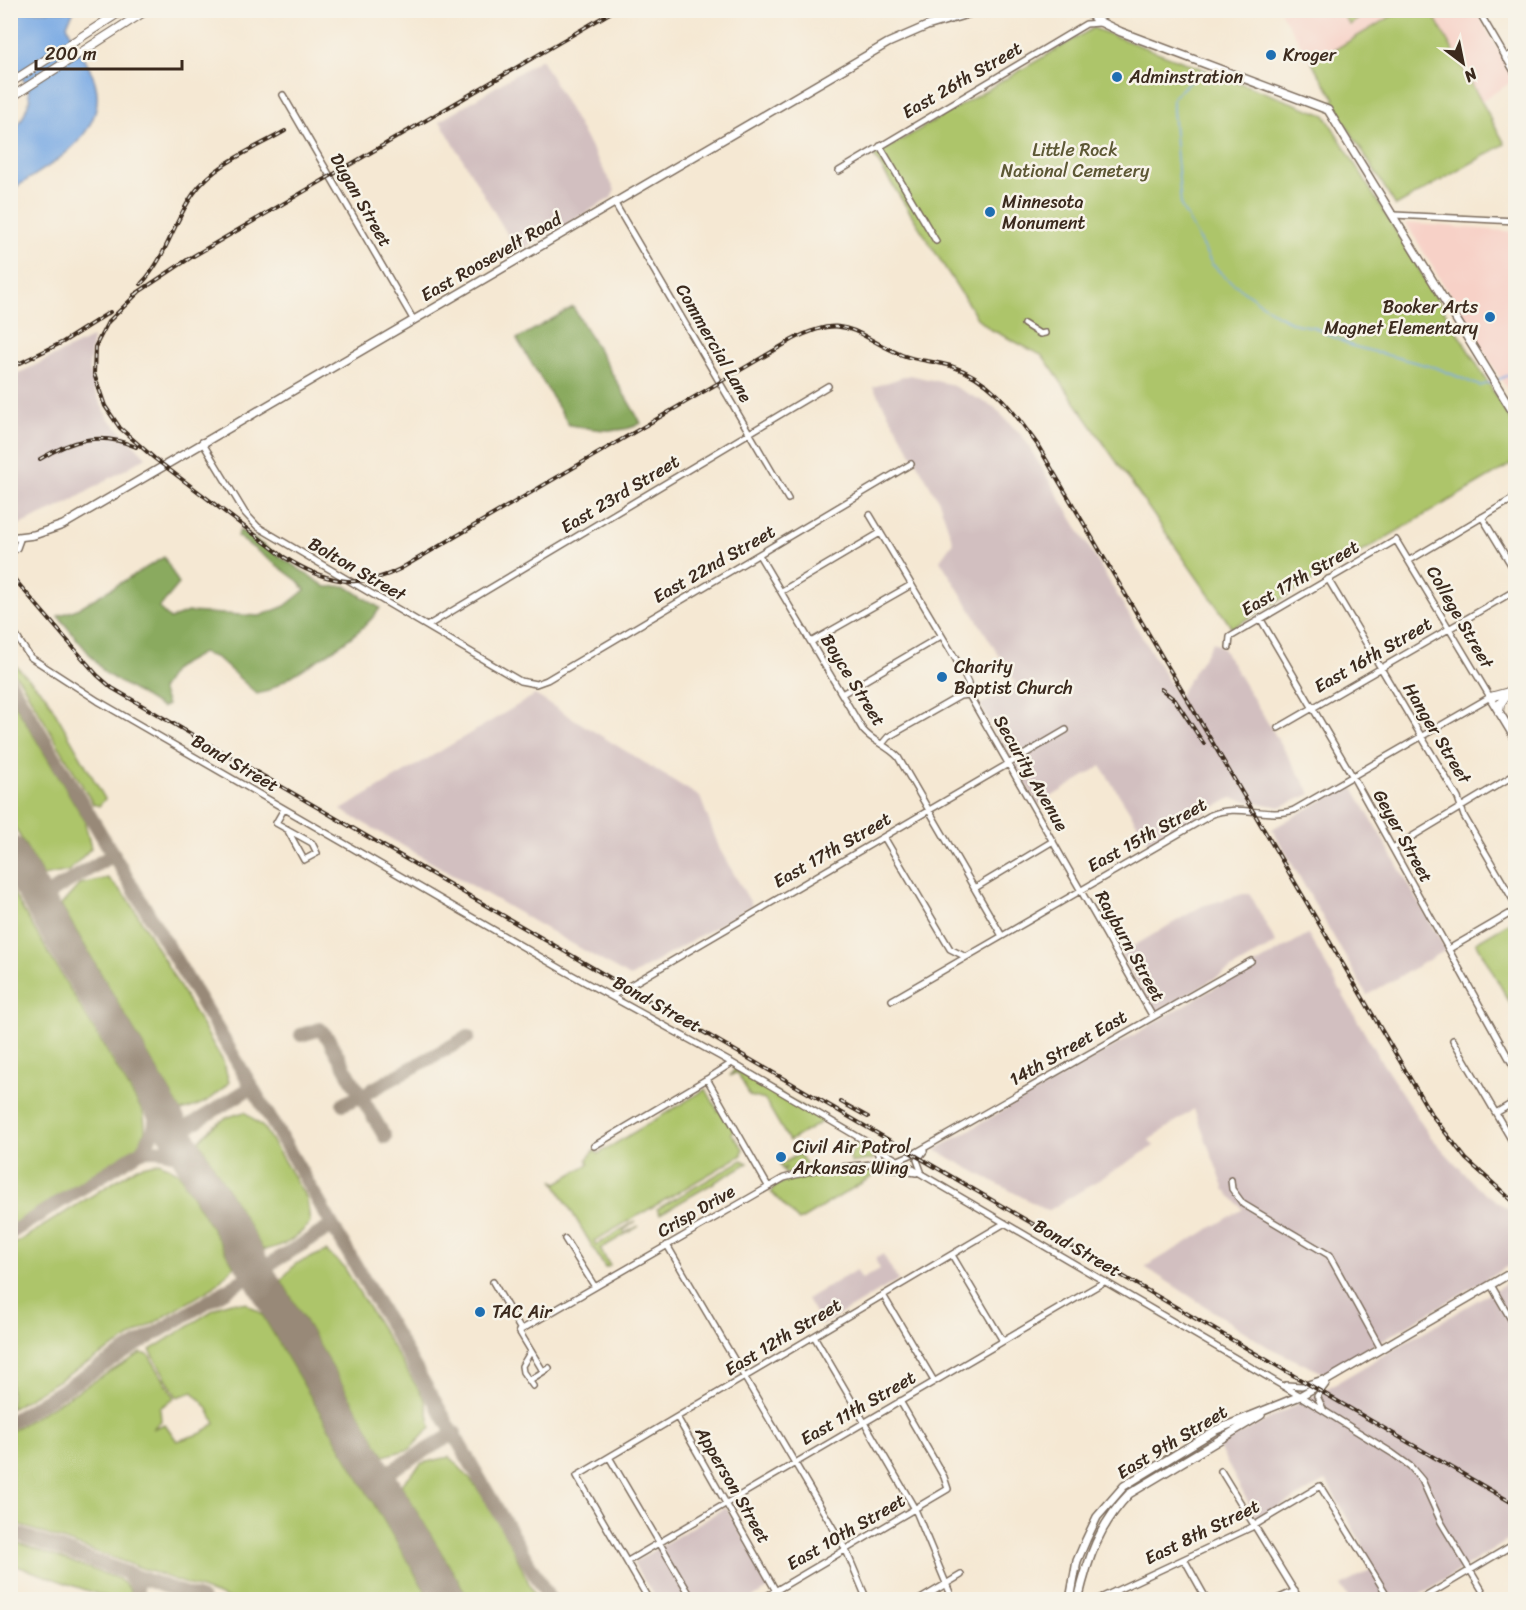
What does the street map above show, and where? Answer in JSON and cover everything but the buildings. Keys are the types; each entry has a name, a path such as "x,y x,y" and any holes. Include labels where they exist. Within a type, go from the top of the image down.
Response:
{"highway":[{"path":"10,83 123,10"},
{"path":"10,99 147,10"},
{"path":"1490,698 1512,691"},
{"path":"1499,712 1500,704 1512,691"}],"main road":[{"name":"East Roosevelt Road","path":"10,538 50,531 63,525 888,43 927,26 981,10"},
{"path":"1086,10 1102,24 1323,107 1335,118 1515,417"},
{"name":"College Street","path":"1490,698 1515,740"},
{"name":"East 9th Street","path":"1070,1599 1077,1561 1086,1540 1097,1517 1124,1486 1216,1430 1300,1396 1515,1270"},
{"name":"East 9th Street","path":"1078,1599 1088,1560 1099,1532 1111,1512 1129,1494 1286,1400"}],"street":[{"path":"1478,10 1515,75"},
{"name":"East 26th Street","path":"839,171 1086,24 1102,24"},
{"path":"1505,58 1515,51"},
{"name":"Dugan Street","path":"283,95 413,319"},
{"path":"880,146 936,241"},
{"name":"Commercial Lane","path":"614,202 788,499"},
{"path":"1394,215 1515,221"},
{"path":"1024,324 1040,334 1045,333"},
{"name":"East 23rd Street","path":"427,626 828,386"},
{"name":"Bolton Street","path":"202,442 245,513 258,527 520,681 530,684"},
{"name":"East 22nd Street","path":"530,684 547,680 911,464"},
{"path":"1410,560 1515,497"},
{"name":"Security Avenue","path":"870,514 968,682 969,695 1082,890"},
{"path":"1482,517 1515,573"},
{"path":"782,591 880,533"},
{"path":"10,554 17,548 21,537"},
{"name":"College Street","path":"1396,540 1410,560 1490,698"},
{"name":"East 17th Street","path":"1229,647 1227,641 1230,637 1396,540"},
{"name":"Boyce Street","path":"759,555 868,736 898,757 1002,936"},
{"name":"Hanger Street","path":"1328,579 1458,798 1460,808 1515,905"},
{"path":"811,642 911,585"},
{"name":"East 16th Street","path":"1278,728 1515,590"},
{"name":"Geyer Street","path":"1260,618 1393,848 1515,1071"},
{"name":"Bond Street","path":"10,627 30,657 68,683 732,1063 1326,1411"},
{"path":"842,694 941,636"},
{"path":"882,744 888,737 960,696 969,695"},
{"name":"East 15th Street","path":"892,1000 1215,813 1290,812 1490,698"},
{"name":"East 17th Street","path":"612,996 1066,730"},
{"path":"1393,848 1515,774"},
{"path":"285,809 276,823 287,829 312,843 317,853 304,860 287,829"},
{"path":"884,837 950,949 966,957"},
{"path":"975,888 1053,841"},
{"name":"Rayburn Street","path":"1082,890 1153,1017"},
{"path":"1449,949 1515,910"},
{"name":"14th Street East","path":"899,1160 929,1146 1251,961"},
{"path":"1453,1040 1514,1140"},
{"path":"594,1146 732,1063"},
{"path":"707,1079 768,1186"},
{"path":"1496,1113 1515,1101"},
{"path":"873,1145 879,1156 873,1166"},
{"path":"929,1146 920,1154 917,1164 929,1178"},
{"name":"Crisp Drive","path":"521,1330 768,1186 807,1171 873,1166 899,1160"},
{"name":"Crisp Drive","path":"873,1166 911,1171 929,1178"},
{"path":"1231,1180 1232,1189 1243,1204 1329,1255 1381,1349"},
{"name":"East 12th Street","path":"628,1561 577,1476 1005,1223"},
{"path":"565,1239 595,1287"},
{"path":"667,1245 846,1550 867,1599"},
{"path":"951,1255 1003,1341"},
{"path":"493,1282 521,1330 519,1331 546,1370 532,1383 523,1372 522,1366 533,1354"},
{"name":"East 11th Street","path":"628,1561 1104,1282"},
{"path":"1491,1285 1515,1328"},
{"path":"883,1295 934,1381"},
{"path":"814,1336 915,1509 953,1599"},
{"path":"1271,1379 1298,1387 1339,1373"},
{"path":"1339,1373 1318,1393 1319,1402 1326,1411 1401,1459 1416,1473 1488,1599"},
{"name":"East 10th Street","path":"760,1599 947,1490 944,1477 900,1401"},
{"name":"Apperson Street","path":"677,1417 781,1599"},
{"path":"609,1457 693,1599"},
{"path":"1221,1471 1300,1599"},
{"name":"East 8th Street","path":"1096,1599 1255,1524 1320,1486 1390,1599"},
{"path":"1420,1599 1515,1543"},
{"path":"1184,1559 1207,1599"},
{"path":"628,1561 649,1599"},
{"path":"920,1599 961,1575"},
{"path":"1115,1591 1120,1599"},
{"path":"1275,1599 1295,1591"}],"shaded area":[{"path":"1280,11 1400,11 1312,63"},
{"path":"1431,11 1476,11 1515,80 1481,101"},
{"path":"541,59 615,190 611,198 518,252 440,121"},
{"name":"Booker Arts Magnet Elementary","path":"1406,223 1515,232 1515,402"},
{"path":"93,337 89,367 95,392 108,418 146,457 68,503 19,525 11,522 10,396 17,374"},
{"path":"910,375 949,384 994,407 1024,438 1178,697 1213,642 1222,647 1311,794 1280,807 1231,798 1150,844 1101,766 1038,805 980,705 1016,683 940,560 953,542 939,501 873,387"},
{"path":"535,695 700,797 720,850 752,905 630,977 341,810"},
{"path":"1351,784 1446,950 1367,995 1272,829"},
{"path":"1250,894 1276,943 1155,1013 1120,954 1202,906"},
{"path":"1308,934 1379,1058 1429,1135 1477,1187 1515,1214 1515,1262 1325,1374 1268,1347 1145,1267 1243,1209 1225,1190 1194,1109 1149,1140 1154,1146 1048,1211 935,1150"},
{"path":"883,1254 898,1280 822,1325 807,1299 856,1270 862,1279 880,1269 875,1259"},
{"path":"1515,1278 1515,1536 1413,1599 1349,1599 1341,1586 1375,1567 1326,1481 1257,1519 1218,1446 1333,1385"},
{"path":"726,1507 772,1587 750,1599 656,1599 633,1563"}],"green space":[{"path":"1340,11 1353,11 1358,19 1350,25"},
{"path":"1400,11 1431,11 1505,144 1396,206 1332,102 1335,99 1312,63"},
{"name":"Little Rock National Cemetery","path":"1093,28 1325,115 1515,427 1515,462 1232,628 1043,356 990,329 977,318 874,156"},
{"path":"573,307 641,423 615,430 569,425 517,339"},
{"path":"240,530 326,587 346,586 380,608 359,631 329,653 268,691 257,694 217,658 202,653 175,668 161,689 167,705 162,708 105,673 58,616 77,609 164,557 179,584 159,608 170,619 188,612 260,616 285,606 305,590 298,581 237,536"},
{"path":"11,661 46,696 105,799 99,806 93,804 20,680 11,671"},
{"path":"10,696 84,819 91,848 69,871 43,876 11,821"},
{"path":"108,878 128,898 223,1061 229,1082 208,1101 181,1111 61,905 80,884"},
{"path":"10,888 143,1112 145,1123 143,1137 134,1150 11,1226"},
{"path":"1515,919 1515,1012 1476,942"},
{"path":"735,1068 825,1120 789,1141 765,1100 750,1096 737,1072 730,1076"},
{"path":"706,1089 718,1111 721,1110 734,1131 731,1133 743,1148 742,1155 594,1241 596,1245 636,1221 623,1231 625,1233 639,1226 600,1249 610,1266 605,1268 553,1180 557,1183 589,1164 587,1159 595,1150 598,1154"},
{"path":"245,1112 264,1128 307,1199 310,1223 289,1241 263,1250 199,1141 219,1122"},
{"path":"857,1142 872,1151 874,1159 851,1163 850,1156"},
{"path":"799,1154 808,1166 785,1174 783,1170 787,1167 782,1169 780,1165"},
{"path":"742,1160 748,1163 660,1214 657,1209"},
{"path":"159,1162 178,1172 234,1266 214,1287 11,1409 11,1246 138,1167"},
{"path":"846,1170 883,1170 799,1221 771,1192 776,1186 794,1178"},
{"path":"326,1251 344,1267 425,1400 431,1427 410,1449 384,1456 281,1280 295,1264"},
{"path":"231,1302 246,1303 262,1314 430,1599 229,1599 11,1522 11,1431 141,1353 149,1355 175,1398 160,1408 161,1421 152,1429 165,1424 177,1441 202,1433 215,1423 207,1407 193,1392 177,1397 150,1350 221,1305"},
{"path":"449,1457 464,1472 489,1505 510,1542 536,1599 469,1599 401,1485 422,1463"},
{"path":"10,1540 119,1579 129,1588 131,1599 112,1599 11,1564"}],"water":[{"path":"11,11 74,11 67,24 92,74 97,101 93,118 85,133 72,147 57,160 11,190 11,136 23,117 30,99 27,86 11,59"}],"waterway":[{"path":"1203,70 1173,97 1173,110 1181,206 1212,264 1226,278 1277,315 1296,324 1313,327 1352,346 1437,368 1480,386 1493,382"},
{"path":"1497,380 1516,372"}],"taxiway":[{"path":"10,682 252,1087 550,1600"},
{"path":"38,900 114,854"},
{"path":"301,1035 320,1029 328,1038 361,1096 468,1037"},
{"path":"176,1134 252,1087"},
{"path":"343,1104 361,1096 385,1137"},
{"path":"10,1233 141,1151 154,1126 155,1098"},
{"path":"141,1151 169,1152 195,1165"},
{"path":"10,1422 332,1226"},
{"path":"378,1478 455,1433"},
{"path":"10,1531 203,1600"},
{"path":"126,1573 136,1584 139,1600"}],"runway":[{"path":"10,852 450,1600"}],"railway":[{"path":"134,295 190,258 615,10"},
{"path":"141,284 164,251 187,204 202,183 224,165 285,131"},
{"path":"140,291 108,322 95,347 94,374 105,406 120,428 154,458 284,557 312,572 341,580 370,580 400,569 811,331 826,327 850,329 902,355 951,366 978,379 1000,398 1037,444 1431,1114 1466,1159 1516,1204"},
{"path":"10,368 63,342 110,312"},
{"path":"40,459 63,447 86,440 110,439 136,447"},
{"path":"10,574 97,675 112,688 1516,1505"},
{"path":"1161,689 1175,700 1204,744"},
{"path":"841,1102 868,1117"}],"place":[{"name":"Kroger","path":"1271,55"},
{"name":"Adminstration","path":"1117,77"},
{"name":"Minnesota Monument","path":"990,212"},
{"name":"Booker Arts Magnet Elementary","path":"1490,317"},
{"name":"Charity Baptist Church","path":"942,677"},
{"name":"Civil Air Patrol Arkansas Wing","path":"781,1157"},
{"name":"TAC Air","path":"480,1312"}]}
